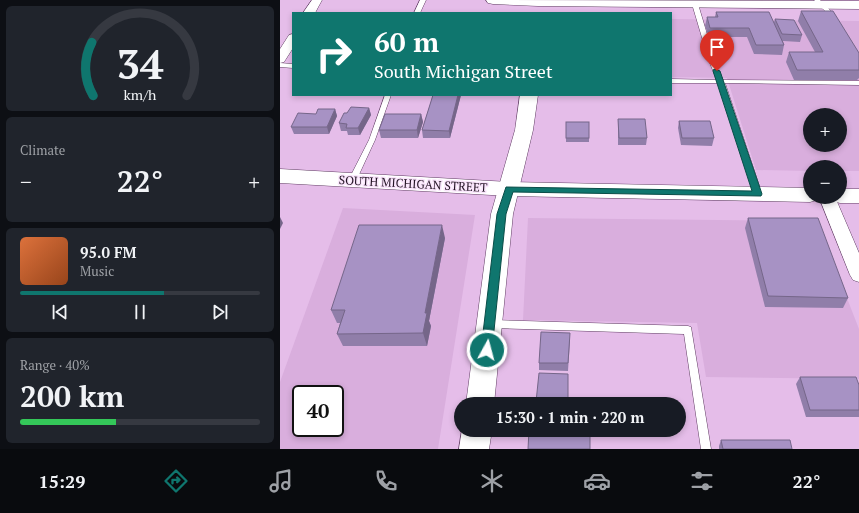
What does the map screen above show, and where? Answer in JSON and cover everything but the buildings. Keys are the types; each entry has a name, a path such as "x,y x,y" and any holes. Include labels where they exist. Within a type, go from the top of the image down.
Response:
{"main road":[{"path":"493,0 538,7 674,2 695,4 819,2 859,5"},
{"path":"481,397 502,214 524,130 529,96"},
{"name":"SOUTH MICHIGAN STREET","path":"280,176 509,189 803,195"},
{"path":"847,196 859,196"},
{"path":"474,449 476,437"}],"street":[{"path":"310,12 317,0"},
{"path":"280,59 292,40"},
{"path":"830,204 859,274"}],"lane":[{"path":"417,12 423,0"},
{"path":"819,2 829,12 837,24"},
{"path":"695,4 712,60 721,81 758,194"},
{"path":"280,65 292,66"},
{"path":"672,81 859,83"},
{"path":"352,181 372,140 388,96"},
{"path":"490,324 688,330 706,449"}],"shaded area":[{"path":"672,19 859,21 859,171 847,171 847,160 803,160 803,171 756,170 727,78 672,77"},
{"path":"343,208 475,215 438,449 280,449 280,382"},
{"path":"528,218 817,221 859,329 859,379 706,377 697,323 523,320"}],"route":[{"path":"487,350 502,214 509,189 758,194 717,71"}]}
